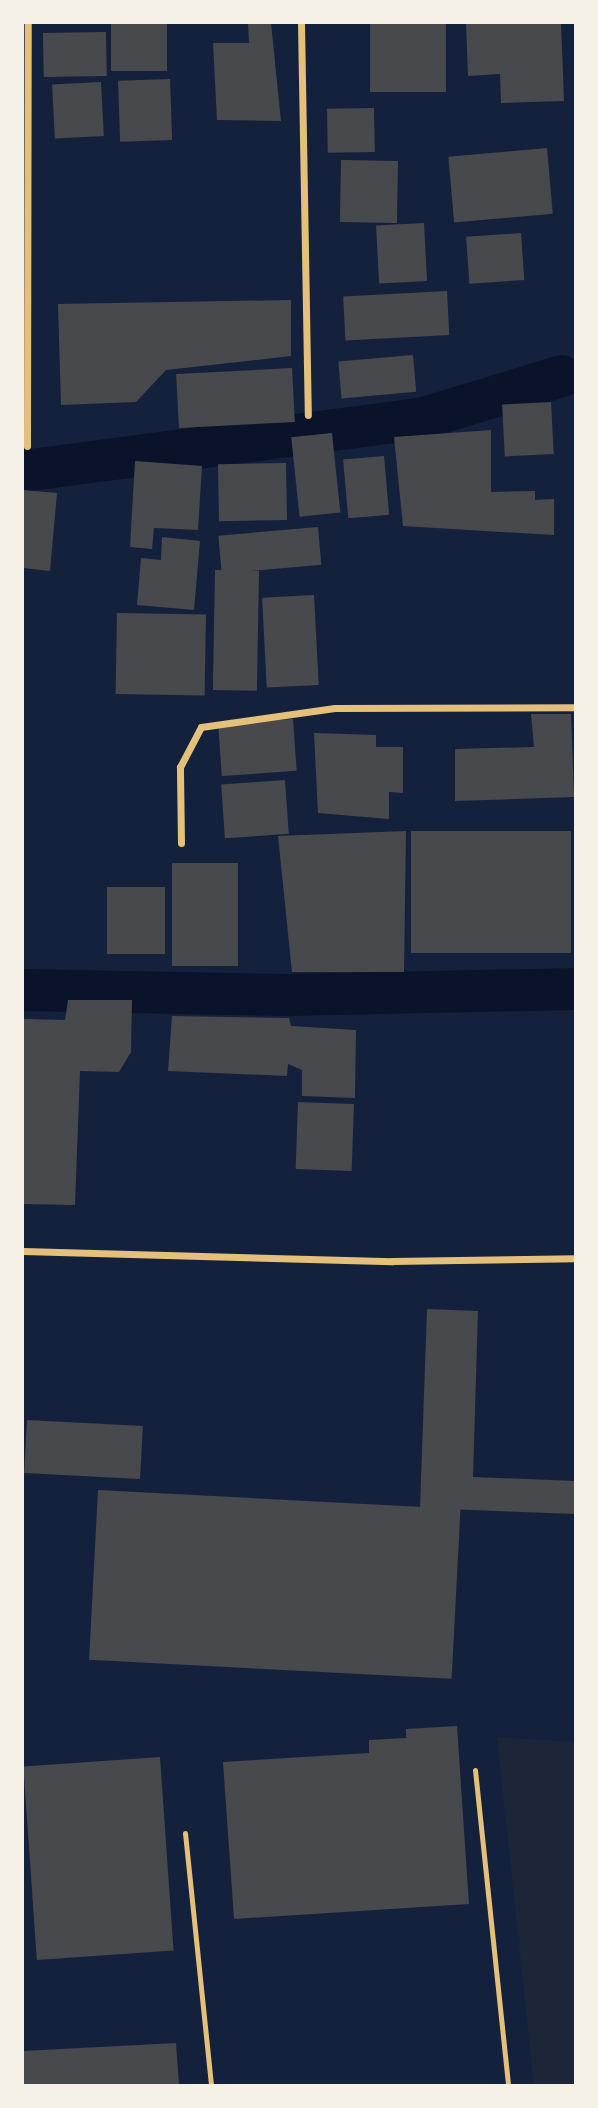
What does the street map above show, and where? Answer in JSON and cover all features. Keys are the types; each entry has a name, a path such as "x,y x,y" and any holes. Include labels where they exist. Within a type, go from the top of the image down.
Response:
{"street":[{"path":"27,446 28,23"},
{"path":"301,23 308,415"},
{"path":"181,843 180,767 201,727 335,708 575,707"},
{"path":"23,1251 392,1261 575,1258"}],"lane":[{"path":"475,1770 508,2085"},
{"path":"185,1833 211,2085"}],"shaded area":[{"path":"497,1737 575,1742 575,2085 534,2085"}],"building":[{"path":"111,23 167,23 167,71 111,71"},
{"path":"248,23 271,23 281,121 217,120 213,43 249,43"},
{"path":"370,23 446,23 446,92 370,92"},
{"path":"466,23 561,23 564,101 501,103 500,74 468,76"},
{"path":"106,32 107,76 44,77 43,33"},
{"path":"170,79 172,140 120,142 118,81"},
{"path":"101,82 104,136 55,138 52,85"},
{"path":"374,108 375,152 328,153 327,109"},
{"path":"547,148 553,214 454,222 448,157"},
{"path":"341,160 398,161 397,223 340,222"},
{"path":"424,223 427,281 379,283 376,226"},
{"path":"521,233 524,280 469,284 466,237"},
{"path":"447,291 449,335 345,340 343,296"},
{"path":"291,300 291,356 166,370 136,402 61,405 58,304"},
{"path":"413,355 416,392 342,398 338,362"},
{"path":"292,368 295,422 179,428 176,374"},
{"path":"551,402 554,454 505,456 502,405"},
{"path":"491,430 491,492 535,491 535,500 554,499 554,535 403,526 394,437"},
{"path":"332,433 340,513 300,517 291,437"},
{"path":"384,456 389,515 348,518 343,460"},
{"path":"135,461 202,466 198,530 154,528 152,549 130,547"},
{"path":"286,463 287,520 219,521 218,464"},
{"path":"23,490 57,493 50,571 23,568"},
{"path":"318,527 321,565 222,574 218,536"},
{"path":"162,537 200,541 194,610 137,605 141,558 161,560"},
{"path":"215,570 259,571 257,691 213,690"},
{"path":"314,595 319,685 267,688 262,598"},
{"path":"117,613 206,615 205,696 116,694"},
{"path":"531,714 571,714 574,797 455,801 455,749 534,747"},
{"path":"293,719 297,771 222,776 218,724"},
{"path":"314,733 376,735 376,747 403,747 403,793 389,792 389,819 318,813"},
{"path":"285,780 289,834 225,838 221,784"},
{"path":"406,831 404,972 292,972 278,836"},
{"path":"411,831 571,831 571,953 411,953"},
{"path":"172,863 238,863 238,966 172,966"},
{"path":"107,887 165,887 165,954 107,954"},
{"path":"68,1000 132,1000 131,1052 119,1072 80,1071 75,1205 23,1204 23,1019 65,1020"},
{"path":"172,1016 289,1018 291,1026 356,1030 355,1098 302,1096 302,1070 288,1064 287,1076 168,1071"},
{"path":"298,1102 354,1104 352,1171 296,1169"},
{"path":"427,1309 478,1311 473,1477 575,1481 575,1514 420,1508"},
{"path":"27,1420 143,1426 140,1479 24,1473"},
{"path":"98,1490 461,1509 452,1679 89,1660"},
{"path":"457,1726 469,1904 234,1919 223,1762 369,1753 369,1740 406,1738 406,1729"},
{"path":"160,1757 174,1951 37,1960 23,1767"},
{"path":"176,2043 179,2085 23,2085 23,2051"}],"waterway":[{"path":"23,471 420,419 562,376"},
{"path":"23,990 288,995 575,989"}]}
